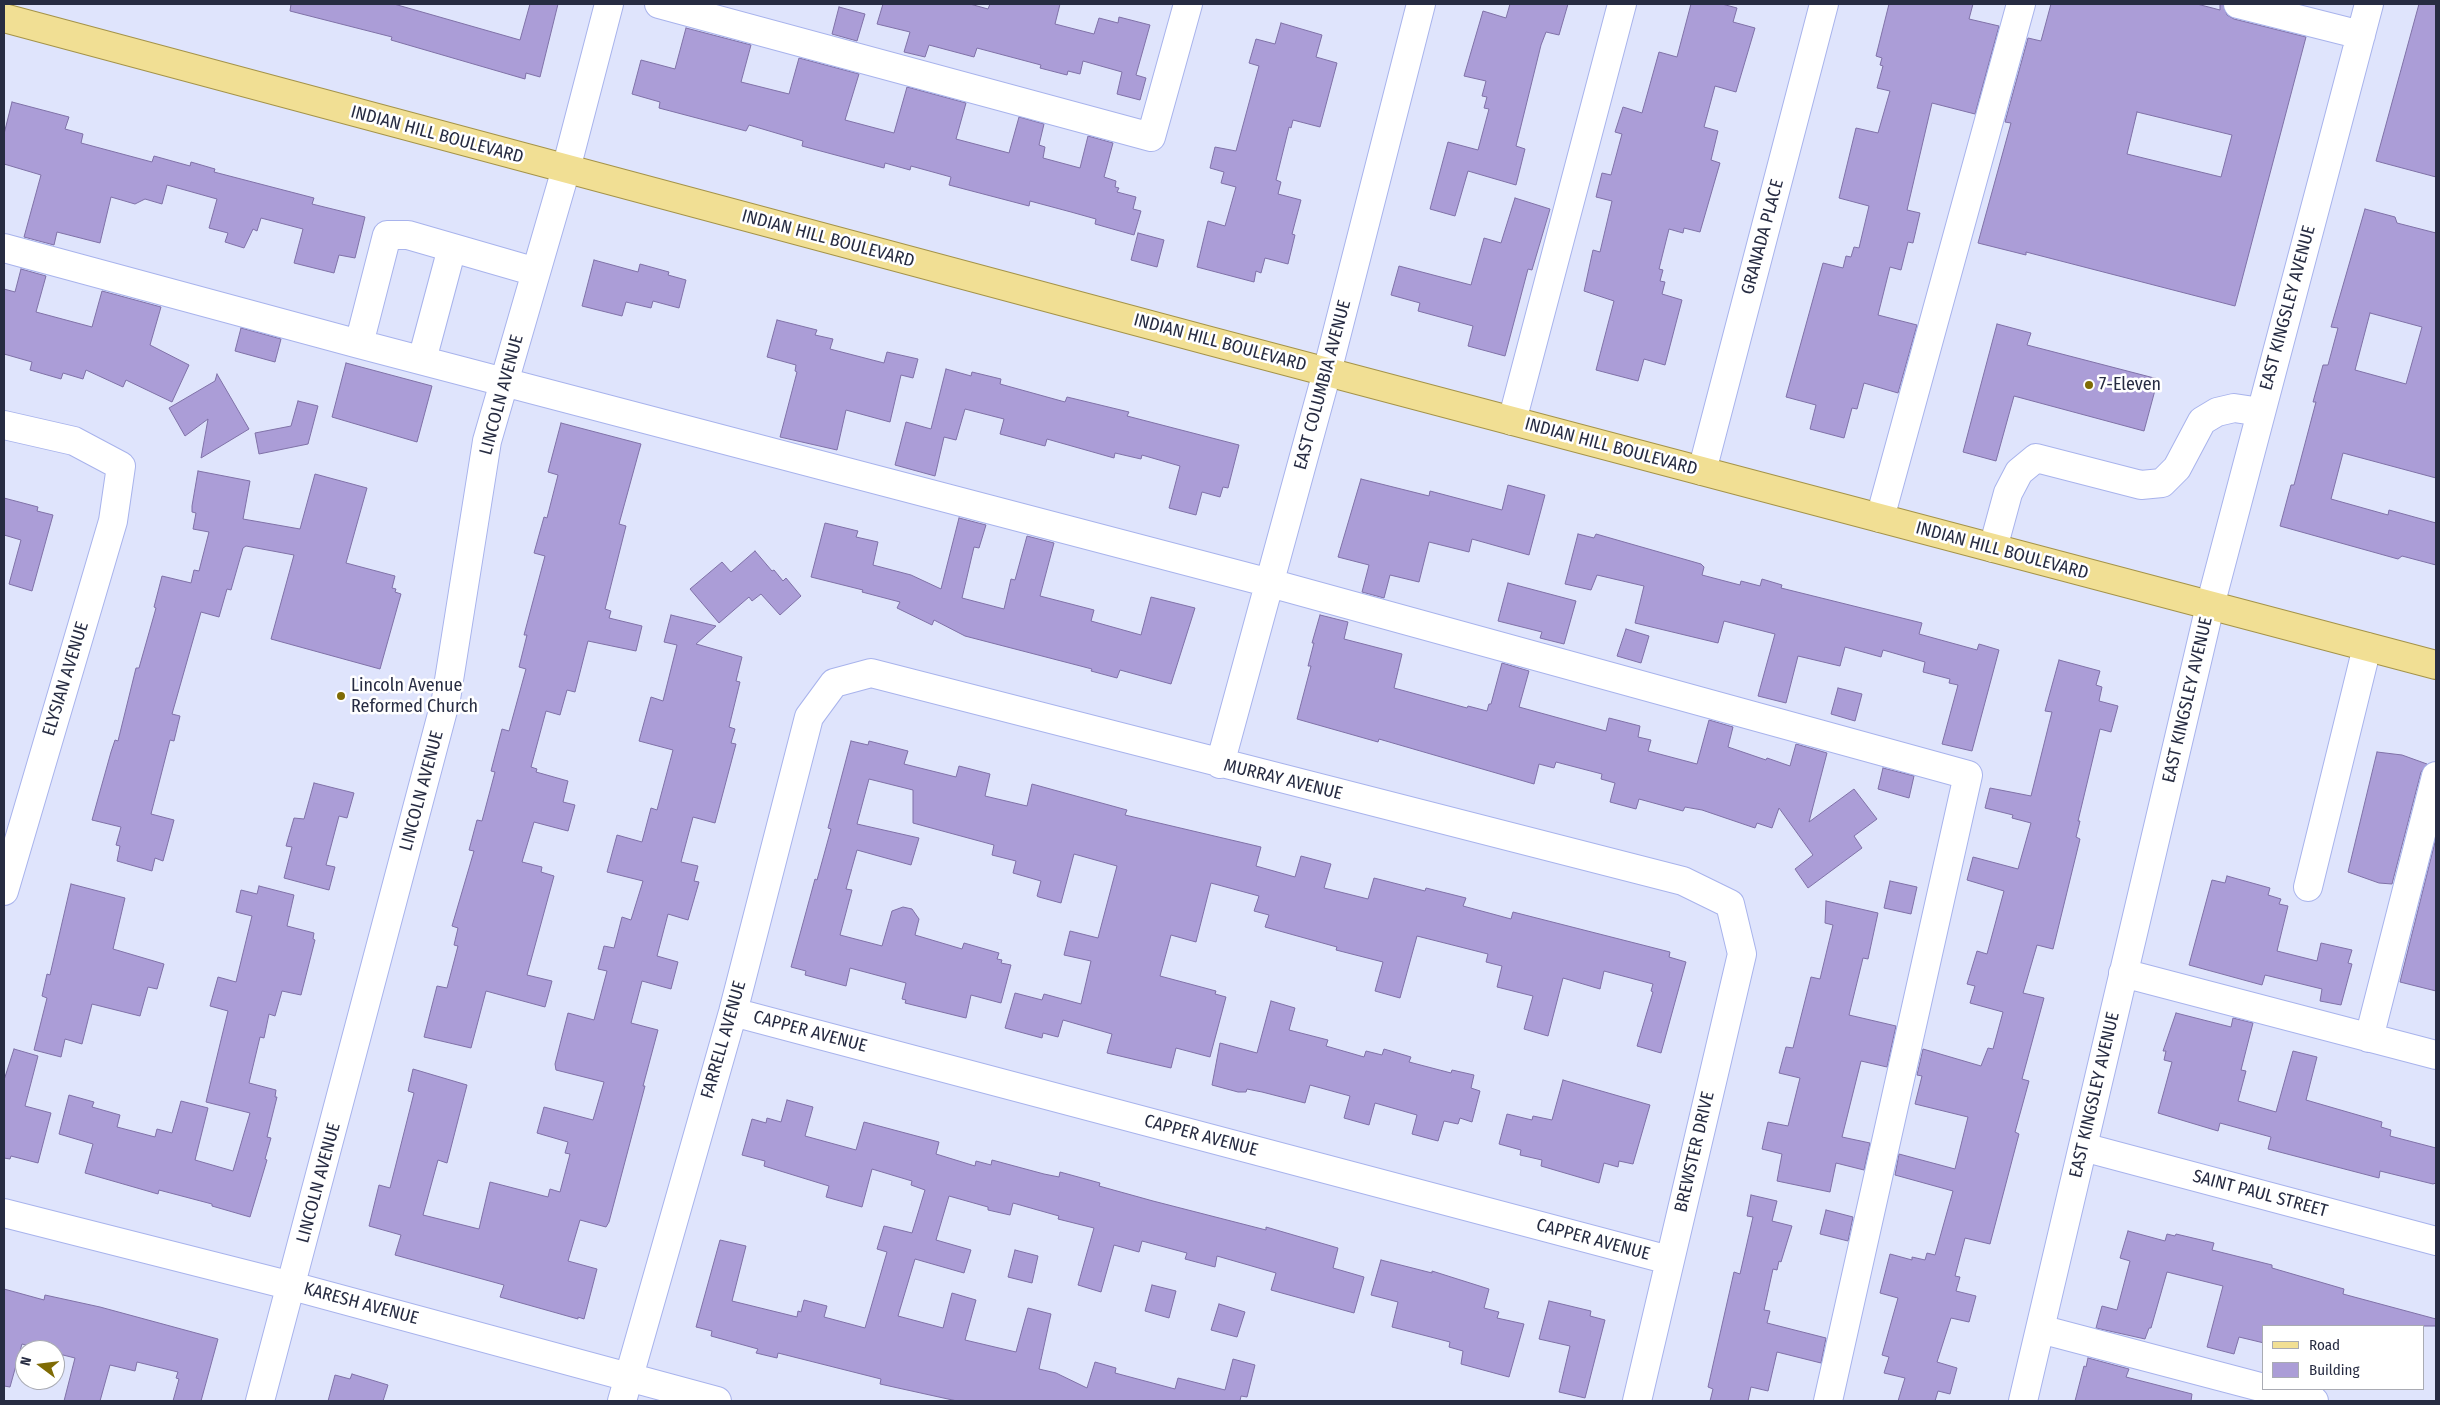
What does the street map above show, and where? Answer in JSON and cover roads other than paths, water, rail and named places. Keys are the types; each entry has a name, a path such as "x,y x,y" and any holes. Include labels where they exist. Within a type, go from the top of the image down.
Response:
{"main road":[{"name":"INDIAN HILL BOULEVARD","path":"4,18 1327,372 2436,665"}],"street":[{"name":"LINCOLN AVENUE","path":"260,1401 446,699 487,441 566,169 609,4"},
{"path":"659,4 1150,136 1188,4"},
{"name":"EAST COLUMBIA AVENUE","path":"1220,764 1327,372 1421,4"},
{"path":"1512,421 1622,4"},
{"name":"GRANADA PLACE","path":"1702,471 1824,4"},
{"path":"1880,518 2021,4"},
{"path":"2243,4 2361,35"},
{"name":"EAST KINGSLEY AVENUE","path":"2023,1401 2210,606 2369,4"},
{"path":"359,344 387,235 408,235 536,272"},
{"path":"4,248 359,344 1270,583 1968,775 1828,1401"},
{"path":"422,360 452,248"},
{"path":"1993,548 2008,493 2019,472 2036,458 2141,485 2162,483 2177,468 2202,420 2217,412 2234,408 2261,412"},
{"name":"ELYSIAN AVENUE","path":"4,424 74,441 121,466 113,521 4,890"},
{"path":"2308,887 2367,647"},
{"name":"MURRAY AVENUE","path":"834,683 870,673 1683,882 1730,904"},
{"name":"FARRELL AVENUE","path":"625,1389 733,1012 809,717 834,683"},
{"path":"2369,1038 2436,776"},
{"name":"BREWSTER DRIVE","path":"1637,1401 1742,954 1730,904"},
{"path":"2123,973 2436,1056"},
{"name":"CAPPER AVENUE","path":"733,1012 1669,1260"},
{"name":"SAINT PAUL STREET","path":"2083,1147 2436,1241"},
{"name":"KARESH AVENUE","path":"4,1214 292,1286 625,1389 717,1401"},
{"path":"2040,1329 2262,1387"},
{"path":"2273,1390 2314,1401"}],"place":[{"name":"7-Eleven","path":"2089,385"},
{"name":"Lincoln Avenue Reformed Church","path":"341,696"}]}
